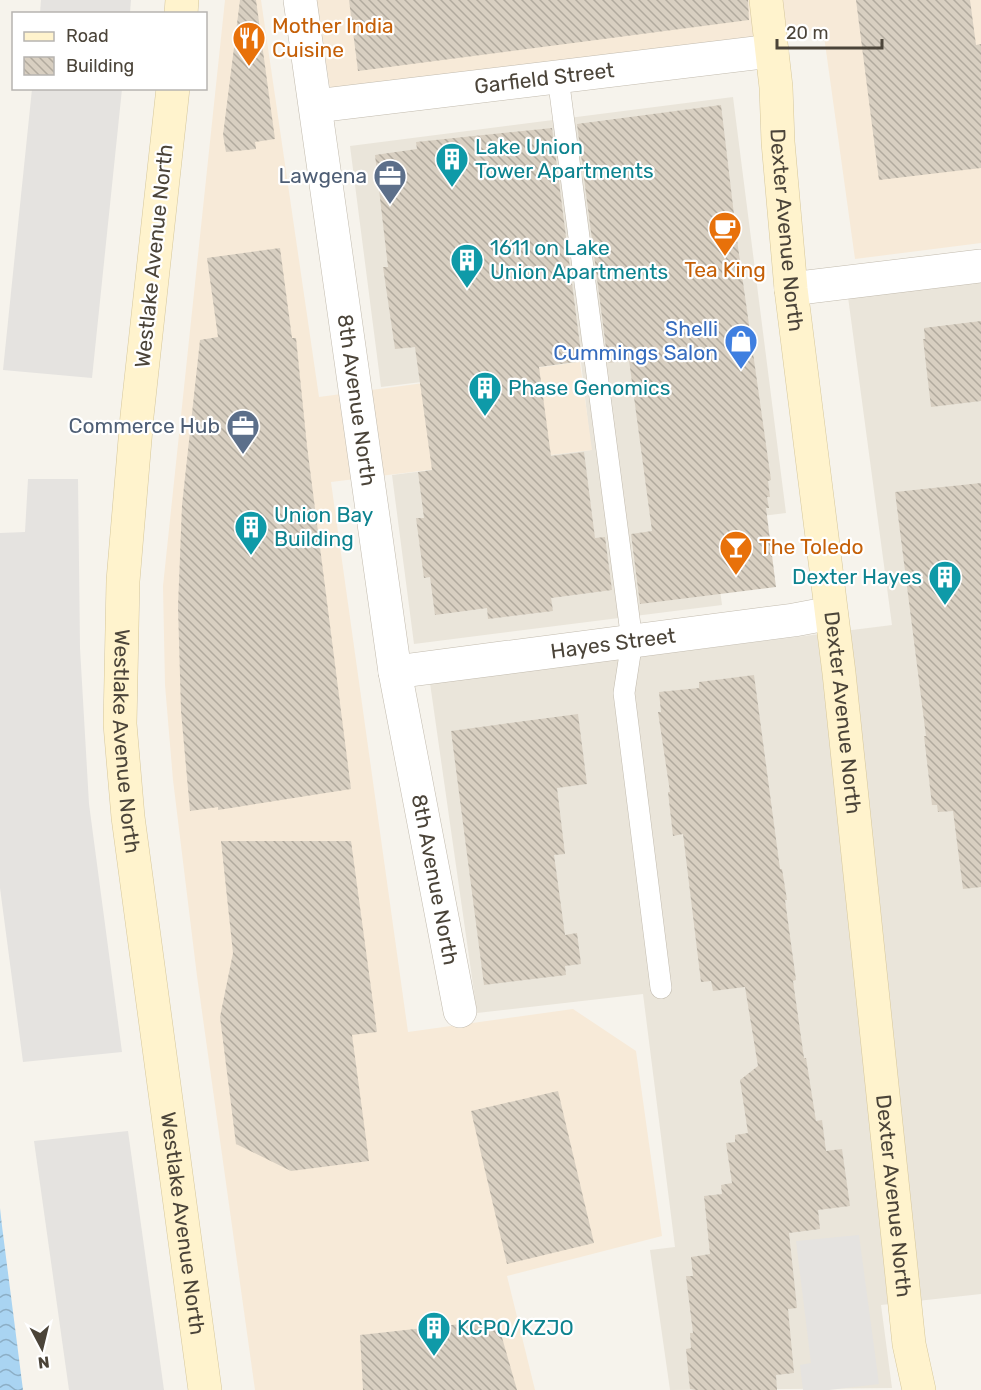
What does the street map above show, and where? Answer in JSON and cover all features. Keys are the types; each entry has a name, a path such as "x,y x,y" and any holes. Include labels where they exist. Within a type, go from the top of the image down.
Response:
{"main road":[{"name":"Dexter Avenue North","path":"766,0 791,289 839,673 908,1332 919,1390"},
{"name":"Westlake Avenue North","path":"173,90 137,416 123,581 120,724 128,817 205,1390"}],"street":[{"name":"8th Avenue North","path":"300,0 395,672 460,1011"},
{"name":"Garfield Street","path":"316,106 772,51"},
{"path":"791,289 981,266"},
{"name":"Hayes Street","path":"395,672 632,642 831,613"}],"lane":[{"path":"558,77 632,642 624,693 661,988"}],"shaded area":[{"path":"41,0 131,0 130,12 40,12"},
{"path":"225,0 261,0 319,397 580,362 592,450 331,482 408,1032 573,1009 636,1051 662,1236 507,1276 535,1390 255,1390 197,976 173,780 165,685 163,586"},
{"path":"316,0 981,0 981,243 855,259 823,29 330,88"},
{"path":"32,90 122,90 92,378 3,370"},
{"path":"733,97 786,513 711,522 722,605 414,644 392,475 591,450 581,362 381,387 350,146"},
{"path":"981,281 981,1294 881,1305 892,1388 670,1390 650,1250 675,1247 643,994 477,1013 430,683 892,625 848,297"},
{"path":"28,479 78,479 80,648 89,804 122,1052 23,1062 0,888 0,533 25,532"},
{"path":"128,1131 164,1390 69,1390 34,1141"},
{"path":"859,1235 879,1384 829,1390 803,1390 800,1365 811,1363 796,1241"}],"water":[{"path":"0,1208 2,1226 23,1390 0,1390"}],"building":[{"name":"Mother India Cuisine","path":"240,0 256,0 275,139 255,142 256,149 226,152 223,135"},
{"path":"349,0 748,0 749,20 358,71"},
{"path":"856,0 970,0 976,45 981,44 981,168 879,180"},
{"path":"721,105 737,240 771,480 768,481 769,508 766,508 776,587 640,604 631,534 652,531 629,360 608,363 577,124"},
{"path":"552,128 582,361 539,367 551,456 584,452 595,538 605,537 612,590 551,598 553,611 488,619 487,608 435,615 430,577 424,578 416,518 424,518 418,472 432,470 415,347 395,349 383,267 388,267 375,155 417,149 416,142"},
{"name":"Union Bay Building","path":"280,248 292,338 296,338 307,446 351,789 218,810 218,807 190,811 181,711 178,607 182,505 200,340 218,337 207,258"},
{"path":"981,321 981,401 931,407 923,339 925,339 924,328"},
{"name":"Dexter Hayes","path":"981,483 981,887 963,889 953,811 938,812 937,805 932,805 924,736 926,736 895,492"},
{"path":"754,675 780,869 782,869 787,900 785,900 796,980 793,981 804,1058 806,1058 816,1121 822,1120 826,1151 842,1149 850,1206 818,1210 820,1229 789,1233 797,1308 788,1309 794,1373 776,1375 777,1390 696,1390 690,1389 686,1349 691,1348 690,1333 693,1333 686,1276 693,1276 691,1257 710,1254 704,1196 722,1194 721,1185 732,1183 726,1143 735,1142 735,1135 748,1133 740,1080 758,1066 745,987 713,991 711,981 701,982 683,834 673,836 668,792 670,792 658,712 661,712 659,692 699,688 699,682"},
{"path":"578,714 587,784 557,788 565,854 554,855 565,935 577,933 581,964 565,966 566,975 484,985 451,731"},
{"path":"221,841 351,841 377,1032 352,1035 369,1161 291,1171 236,1144 220,1017 233,953"},
{"path":"558,1091 594,1243 507,1264 471,1111"},
{"name":"KCPQ/KZJO","path":"497,1320 517,1390 363,1390 360,1335"}],"place":[{"name":"Mother India Cuisine","path":"249,67"},
{"name":"Lake Union Tower Apartments","path":"452,188"},
{"name":"Lawgena","path":"390,205"},
{"name":"Tea King","path":"725,257"},
{"name":"1611 on Lake Union Apartments","path":"467,289"},
{"name":"Shelli Cummings Salon","path":"741,370"},
{"name":"Phase Genomics","path":"485,417"},
{"name":"Commerce Hub","path":"243,455"},
{"name":"Union Bay Building","path":"251,556"},
{"name":"The Toledo","path":"736,576"},
{"name":"Dexter Hayes","path":"945,606"},
{"name":"KCPQ/KZJO","path":"434,1357"}]}
